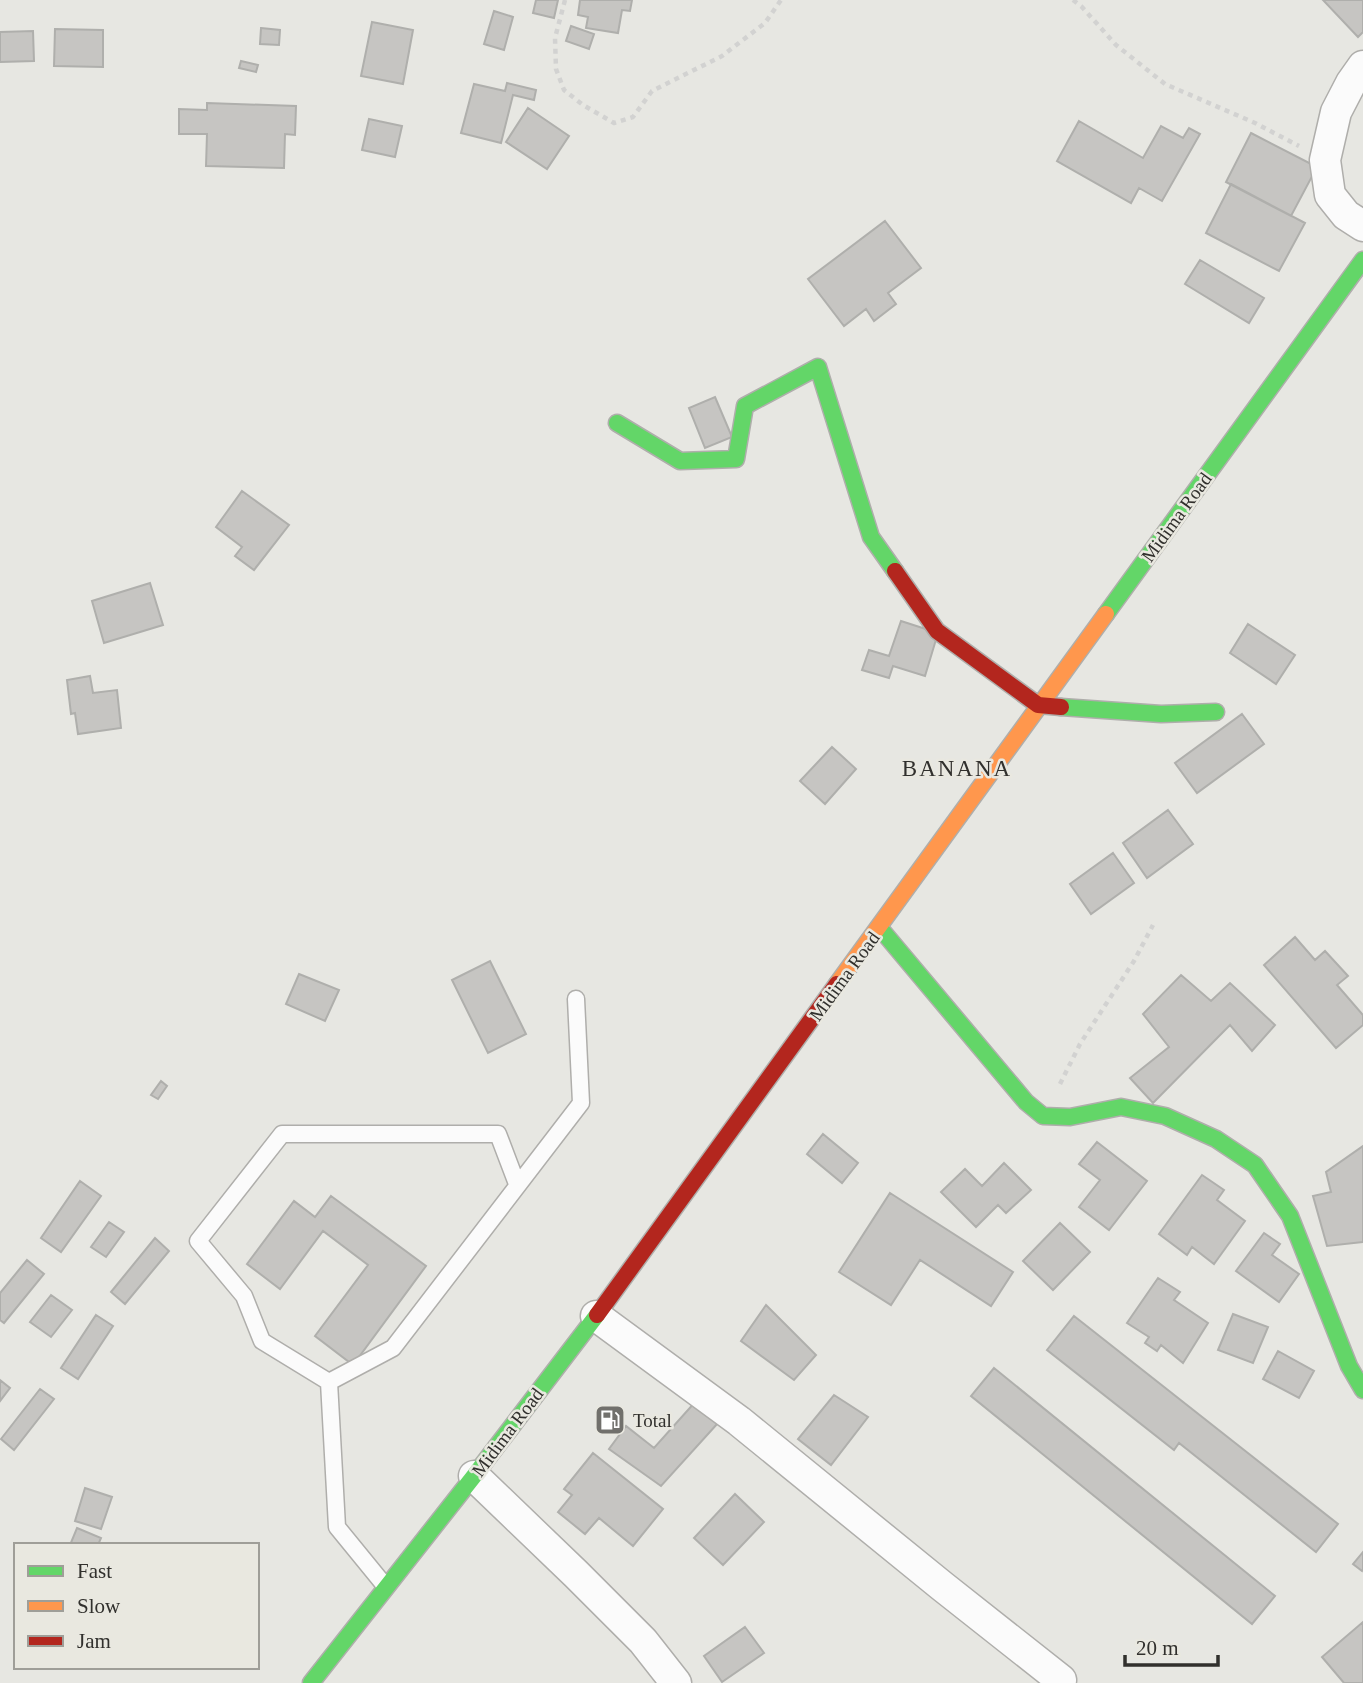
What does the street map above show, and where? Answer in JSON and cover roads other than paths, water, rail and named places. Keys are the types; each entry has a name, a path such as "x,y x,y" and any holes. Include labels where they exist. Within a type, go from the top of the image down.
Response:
{"main road":[{"name":"Midima Road","path":"311,1683 596,1316 1363,260"},
{"path":"617,423 680,461 736,459 745,405 818,367 871,537 937,631 1038,705 1161,714 1216,712"},
{"path":"879,927 1026,1102 1044,1116 1070,1117 1121,1107 1164,1116 1216,1139 1255,1165 1290,1216 1349,1366 1363,1390"}],"street":[{"path":"1363,66 1336,112 1325,160 1330,195 1346,215 1363,226"},
{"path":"596,1316 738,1421 1061,1680"},
{"path":"474,1476 643,1641 676,1683"}],"lane":[{"path":"329,1382 393,1348 581,1103 576,999"},
{"path":"329,1382 262,1341 244,1296 198,1241 282,1134 498,1134 517,1184"},
{"path":"329,1382 337,1527 386,1587"}],"place":[{"name":"Total","path":"610,1420"}],"district":[{"name":"BANANA","path":"957,768"}]}
